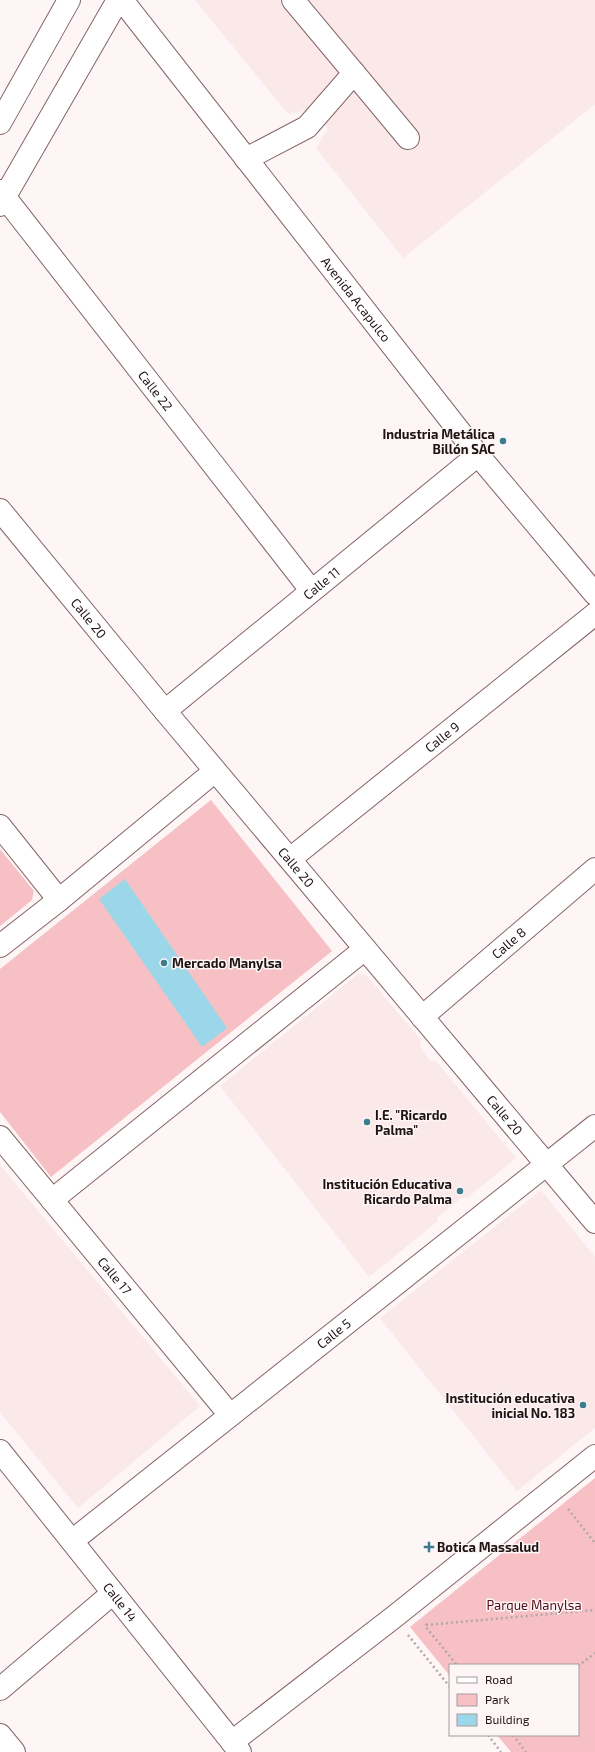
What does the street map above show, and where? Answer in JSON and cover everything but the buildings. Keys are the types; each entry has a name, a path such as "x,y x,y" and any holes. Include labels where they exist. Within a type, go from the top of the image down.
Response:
{"street":[{"path":"0,123 69,0"},
{"path":"2,198 118,0"},
{"name":"Avenida Acapulco","path":"122,0 478,455 595,594"},
{"path":"293,0 408,138"},
{"path":"246,160 307,127 354,74"},
{"name":"Calle 22","path":"2,198 311,590"},
{"name":"Calle 11","path":"165,711 311,590 478,455"},
{"name":"Calle 20","path":"0,510 215,771 595,1222"},
{"name":"Calle 9","path":"290,859 595,614"},
{"path":"0,946 59,900 215,771"},
{"path":"0,826 59,900"},
{"name":"Calle 8","path":"422,1017 595,869"},
{"path":"52,1200 365,949"},
{"name":"Calle 5","path":"72,1542 595,1126"},
{"name":"Calle 17","path":"0,1137 230,1415"},
{"name":"Calle 14","path":"0,1451 236,1747"},
{"path":"236,1747 394,1617 595,1456"},
{"path":"0,1689 113,1593"},
{"path":"0,1735 14,1752"}],"path":[{"path":"551,1490 595,1543"},
{"path":"568,1510 573,1506"},
{"path":"425,1626 595,1610"},
{"path":"394,1617 449,1687"},
{"path":"420,1630 431,1620"},
{"path":"425,1626 456,1664"},
{"path":"410,1637 415,1633"},
{"path":"579,1665 595,1653"},
{"path":"489,1736 501,1752"},
{"path":"514,1736 526,1752"}],"shaded area":[{"path":"195,0 595,0 595,104 403,258 316,148 328,129 314,109 288,114"},
{"name":"I.E. \"Ricardo Palma\"","path":"358,974 365,974 421,1040 420,1046 430,1061 436,1061 516,1158 467,1198 461,1198 437,1218 438,1221 369,1277 220,1086"},
{"path":"0,1165 200,1406 78,1508 0,1412"},
{"path":"541,1190 595,1257 595,1428 517,1491 380,1318"}],"green space":[{"path":"211,800 332,951 51,1177 0,1112 0,969"},
{"path":"0,849 34,891 32,900 0,926"},
{"name":"Parque Manylsa","path":"595,1478 595,1752 511,1752 498,1736 579,1736 579,1664 449,1664 449,1675 410,1627"}],"place":[{"name":"Industria Metálica Billón SAC","path":"503,441"},
{"name":"Mercado Manylsa","path":"164,963"},
{"name":"I.E. \"Ricardo Palma\"","path":"367,1122"},
{"name":"Institución Educativa Ricardo Palma","path":"460,1191"},
{"name":"Institución educativa inicial No. 183","path":"583,1405"},
{"name":"Botica Massalud","path":"429,1547"}]}
